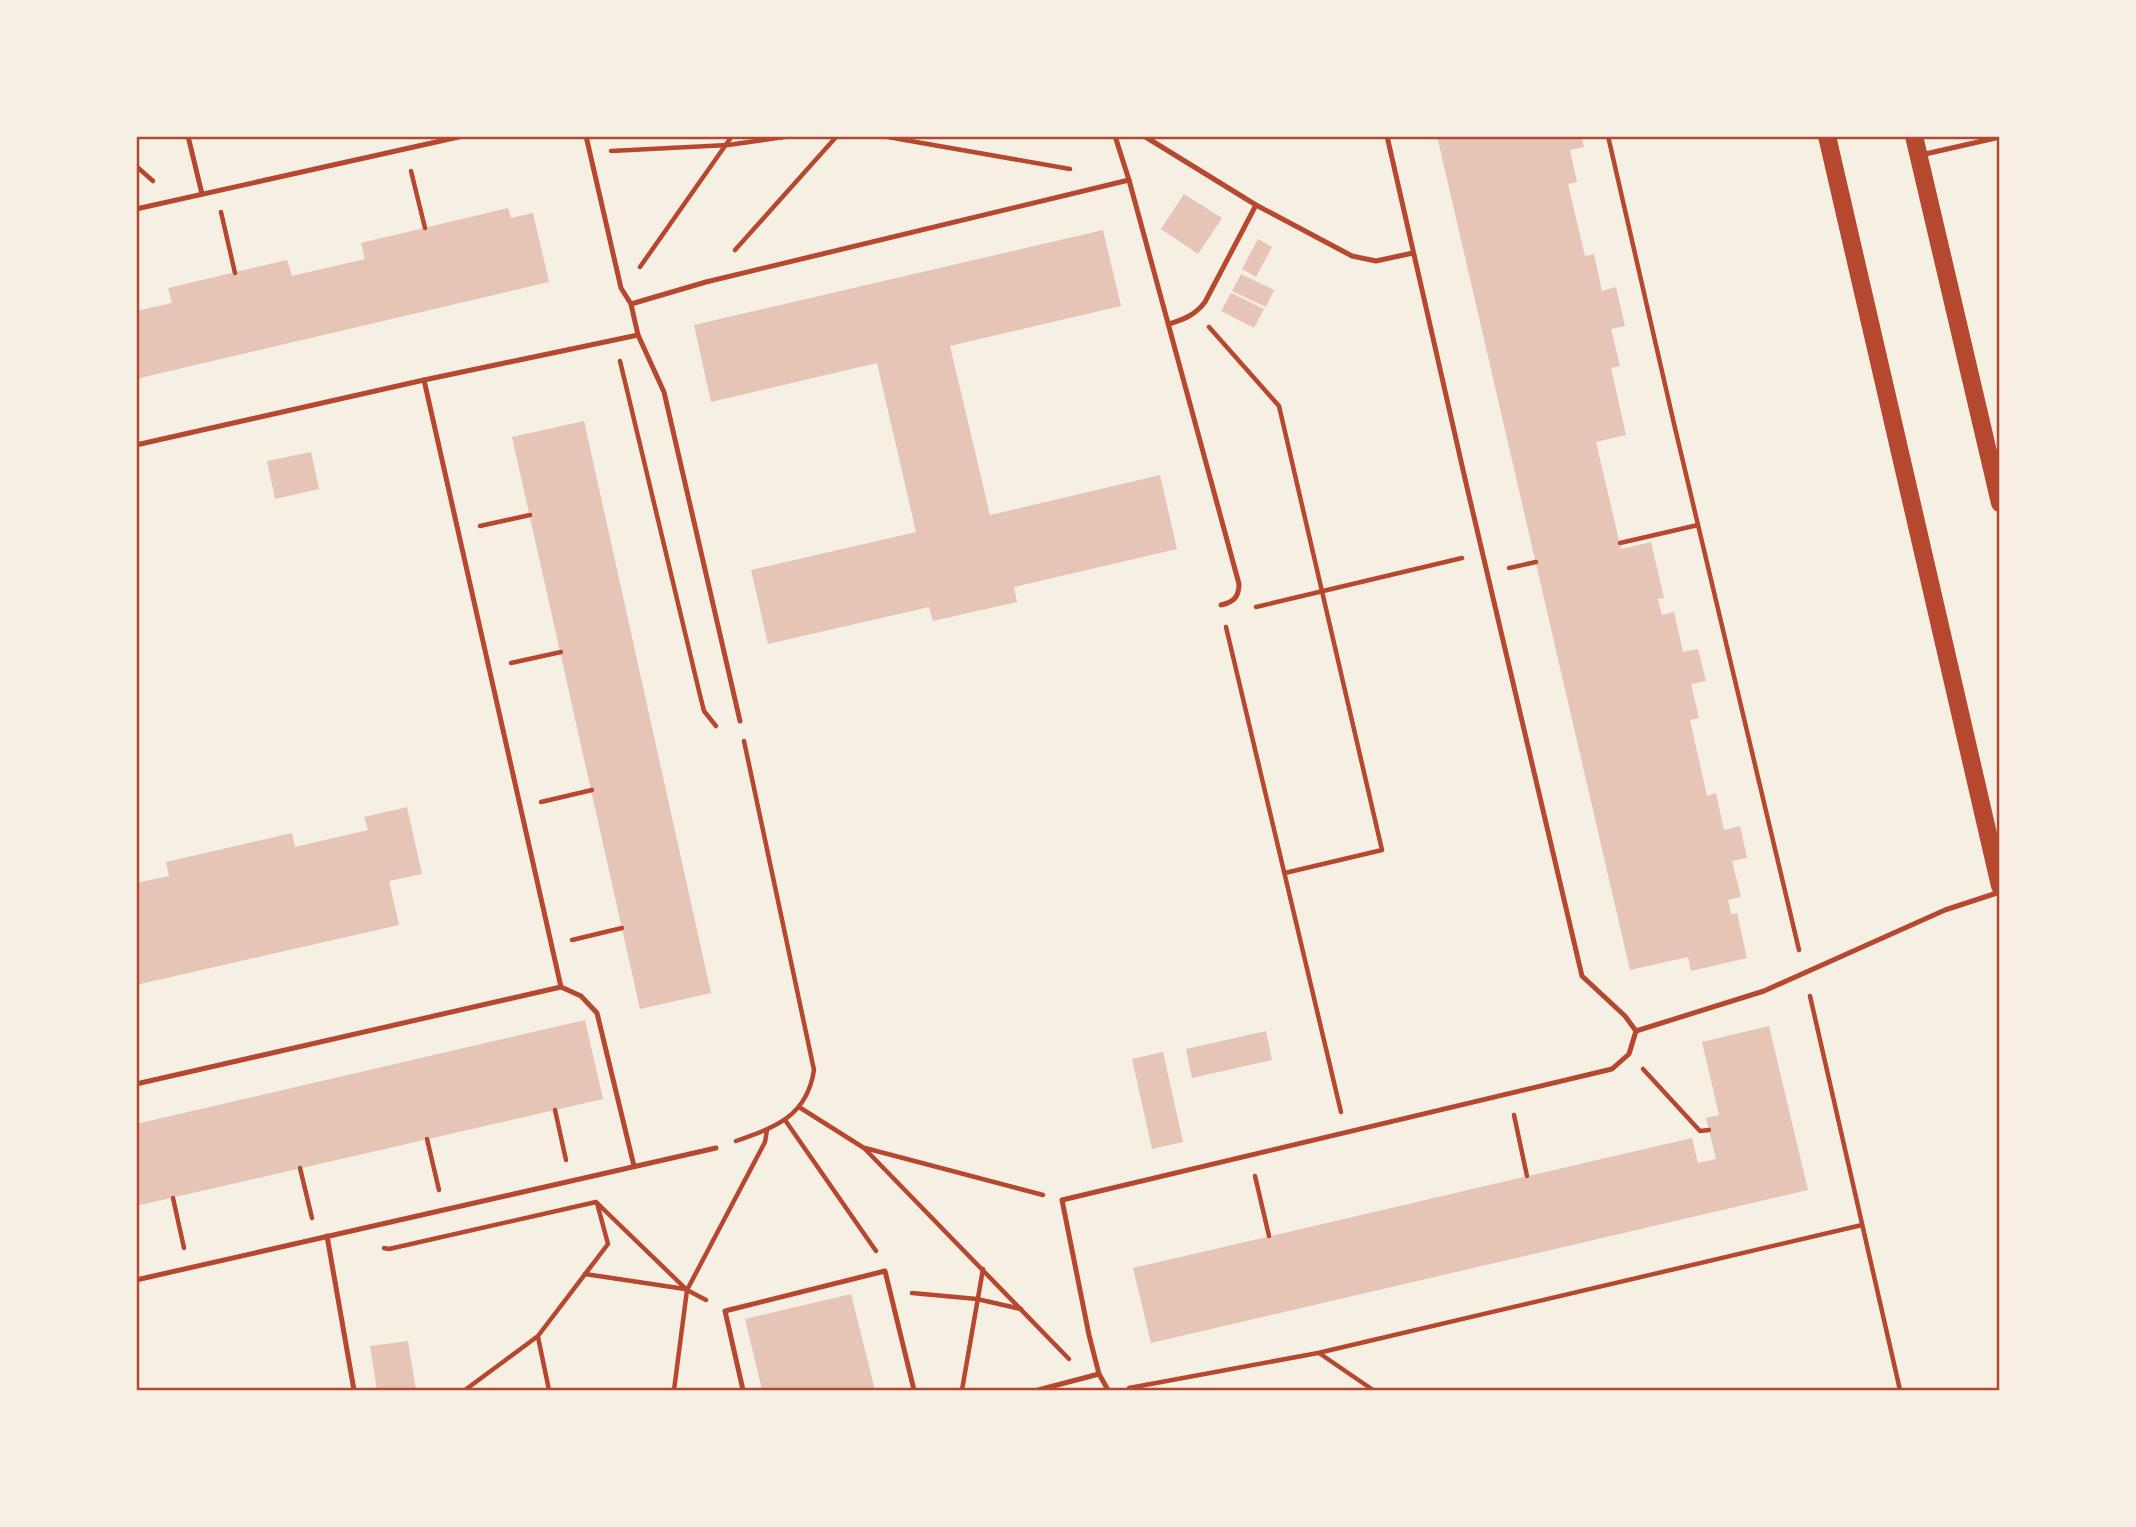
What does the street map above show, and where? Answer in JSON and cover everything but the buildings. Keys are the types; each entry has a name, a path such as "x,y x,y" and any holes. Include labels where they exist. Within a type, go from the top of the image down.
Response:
{"main road":[{"path":"1827,136 2000,886"},
{"path":"1914,136 2000,503"}],"lane":[{"path":"188,136 202,194"},
{"path":"136,209 463,136"},
{"path":"586,136 621,288 631,304 638,335 664,392 740,721"},
{"path":"1115,136 1239,584 1239,593 1232,602 1221,605"},
{"path":"1144,136 1256,205 1352,256 1376,261 1413,253"},
{"path":"1387,136 1582,976 1625,1016 1636,1031"},
{"path":"1919,156 2000,137"},
{"path":"631,304 706,282 1129,180"},
{"path":"1169,324 1197,313 1256,205"},
{"path":"136,445 638,335"},
{"path":"424,380 561,988"},
{"path":"1636,1031 1764,991 1945,910 2000,892"},
{"path":"136,1084 561,988 581,996 597,1013 634,1166"},
{"path":"1108,1391 1099,1374 1062,1200 1612,1069 1629,1054 1636,1031"},
{"path":"136,1280 716,1148"},
{"path":"327,1236 354,1391"},
{"path":"743,1391 725,1311 885,1271 914,1391"},
{"path":"1038,1391 1099,1374"}],"path":[{"path":"621,288 643,263 732,136"},
{"path":"589,152 728,145 791,136"},
{"path":"706,282 837,136"},
{"path":"882,136 1074,170"},
{"path":"1608,136 1900,1391"},
{"path":"405,149 425,228"},
{"path":"216,191 235,273"},
{"path":"1197,313 1279,406 1382,850 1284,873"},
{"path":"615,340 701,701 704,711 715,726 725,731"},
{"path":"458,531 530,516"},
{"path":"1619,543 1698,525"},
{"path":"1223,615 1483,553"},
{"path":"1221,605 1346,1133"},
{"path":"489,668 561,652"},
{"path":"716,1148 767,1130 785,1120 806,1098 814,1070 740,721"},
{"path":"735,737 744,743"},
{"path":"520,807 592,790"},
{"path":"552,945 622,928"},
{"path":"1629,1054 1700,1131 1709,1130"},
{"path":"1509,1094 1527,1176"},
{"path":"799,1107 864,1148 1087,1377"},
{"path":"555,1110 570,1180"},
{"path":"785,1120 878,1254 885,1271"},
{"path":"674,1391 687,1290 765,1142 767,1130"},
{"path":"427,1139 443,1209"},
{"path":"864,1148 1062,1200"},
{"path":"1250,1155 1269,1236"},
{"path":"300,1168 313,1222 327,1236"},
{"path":"465,1391 537,1336 608,1244 596,1202 583,1177"},
{"path":"173,1198 189,1268"},
{"path":"596,1202 687,1290 725,1311"},
{"path":"1118,1391 1318,1353 1862,1225"},
{"path":"962,1391 983,1268"},
{"path":"585,1274 687,1290"},
{"path":"890,1292 977,1299 1022,1309"},
{"path":"537,1336 549,1391"},
{"path":"1318,1353 1373,1391"},
{"path":"675,1381 680,1391"}]}
